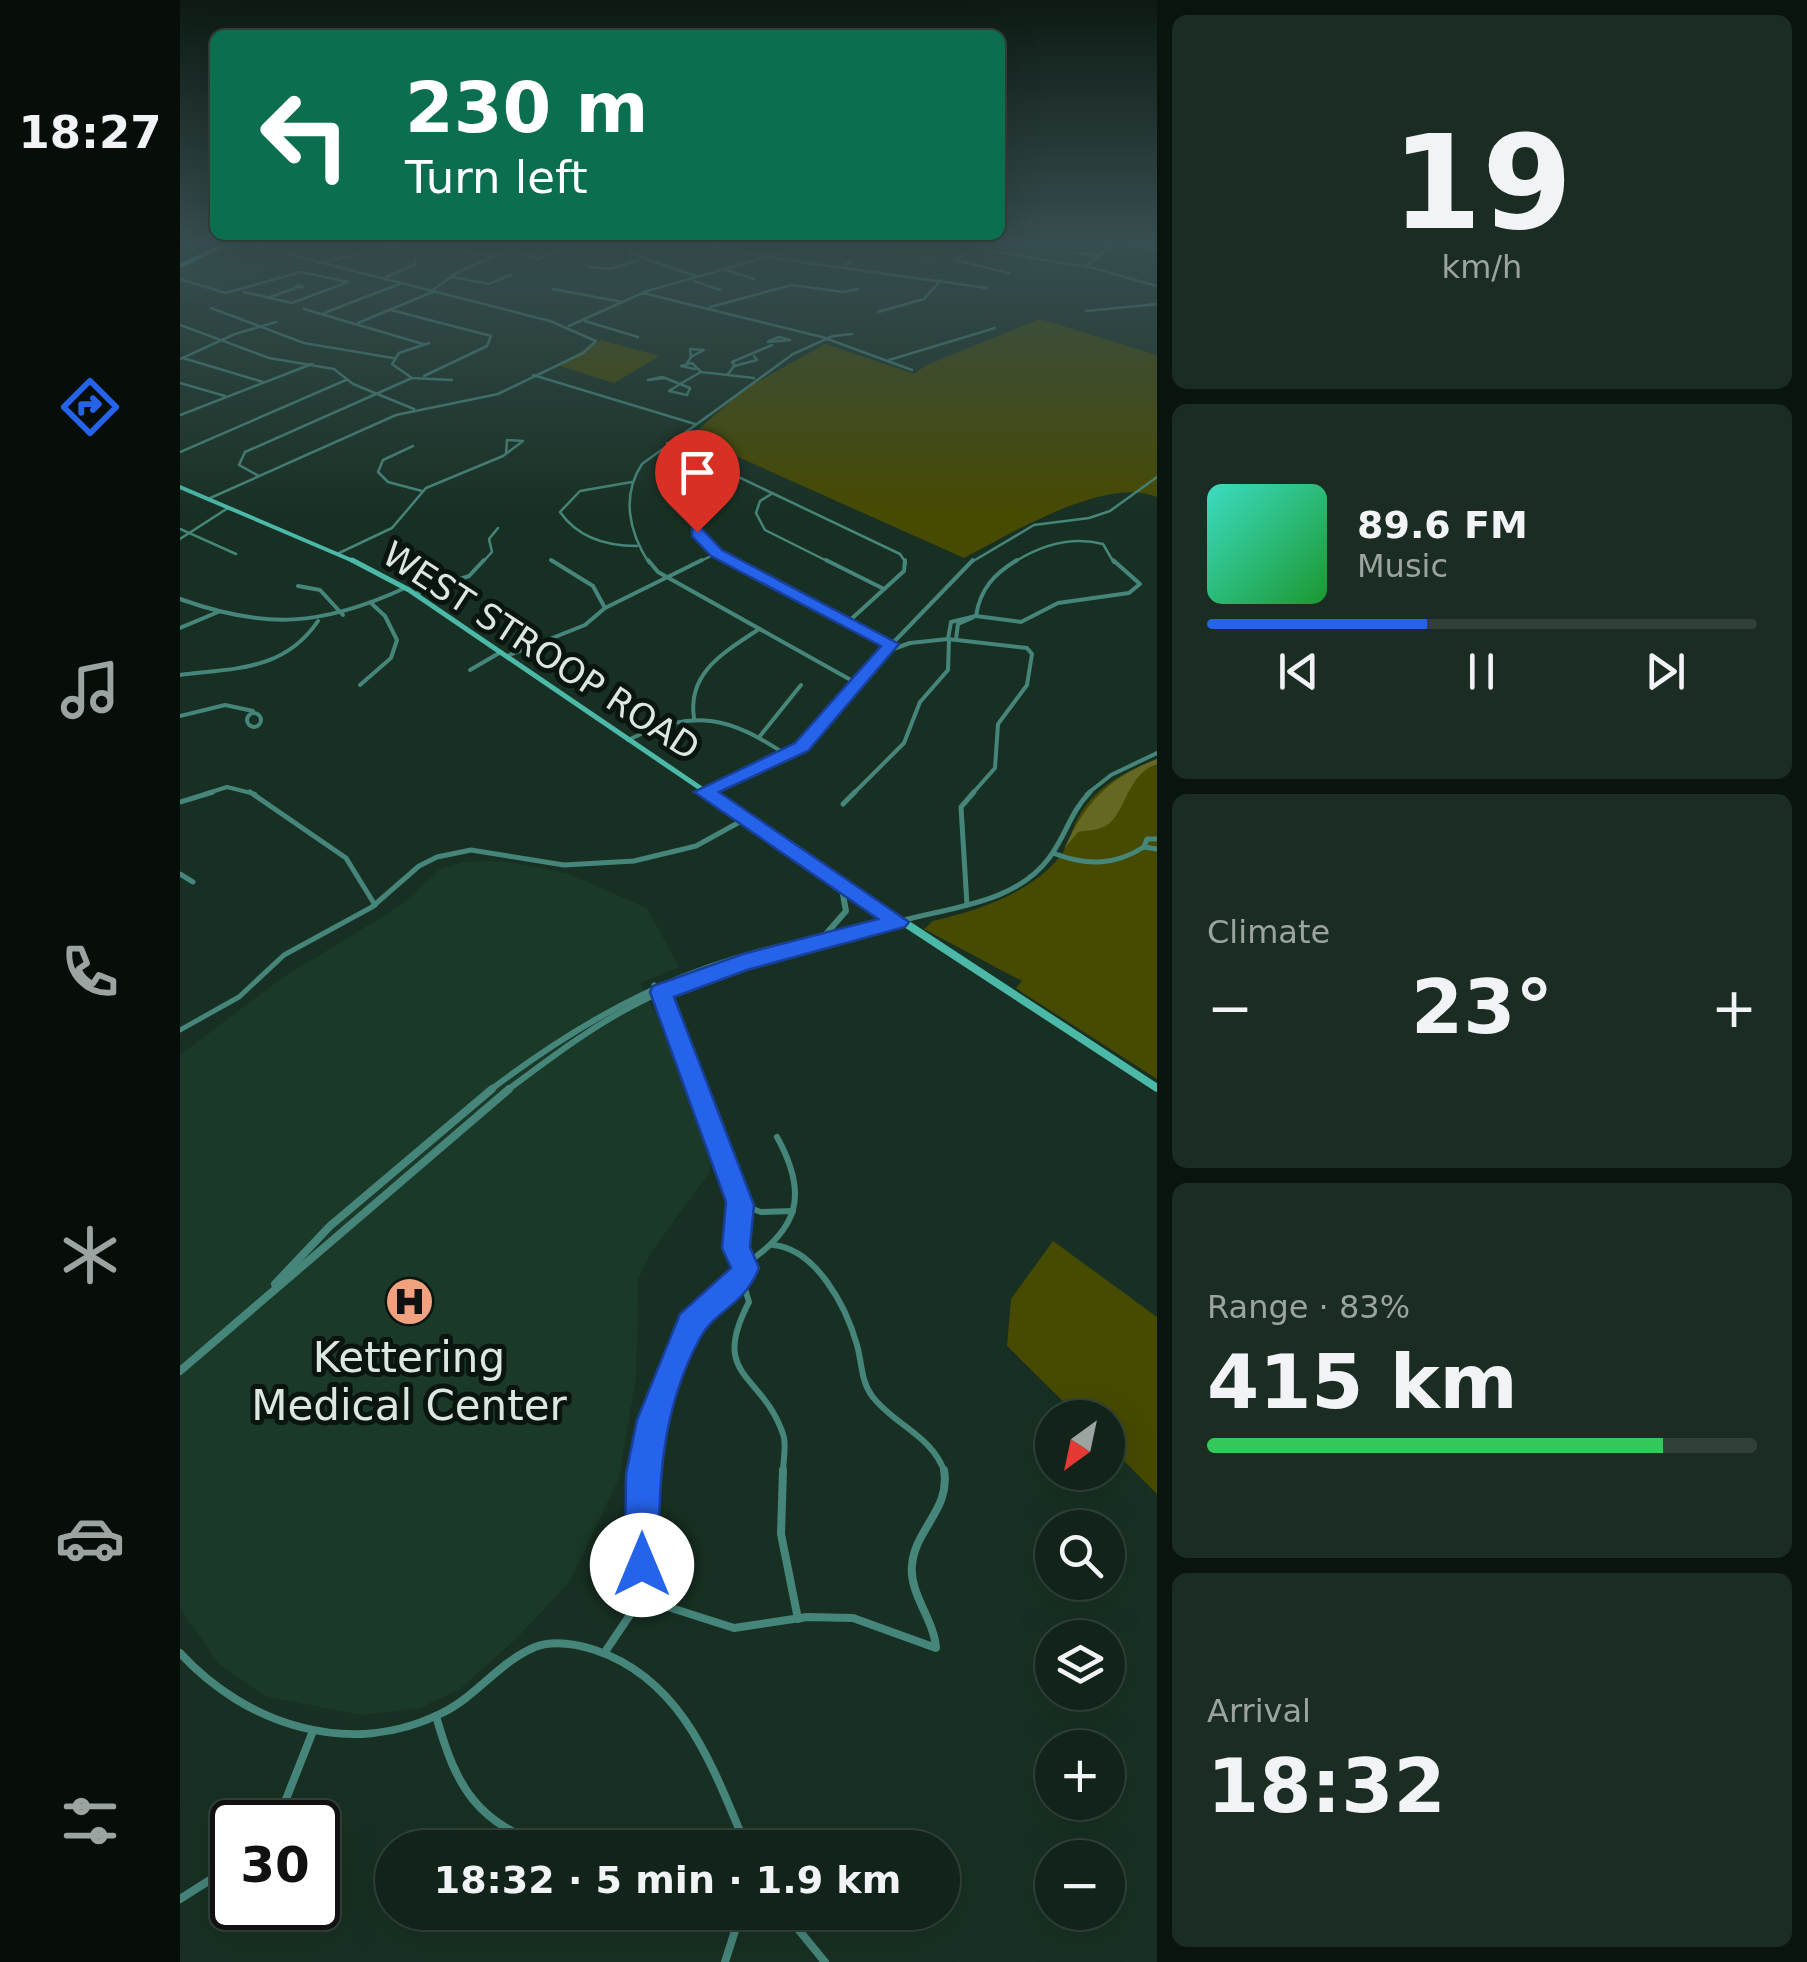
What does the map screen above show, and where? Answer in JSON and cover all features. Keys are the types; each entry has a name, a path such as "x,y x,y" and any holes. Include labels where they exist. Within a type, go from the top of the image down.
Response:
{"main road":[{"name":"WEST STROOP ROAD","path":"180,487 337,554 415,594 898,922 1157,1088"}],"street":[{"path":"197,333 269,358 338,371 346,380 415,411"},
{"path":"181,358 244,333"},
{"path":"272,333 308,344 393,358 426,343 387,333"},
{"path":"424,376 492,341 485,333"},
{"path":"208,499 415,411 488,398 594,346 594,338 583,333"},
{"path":"623,333 638,337"},
{"path":"804,333 912,370"},
{"path":"886,361 930,344 956,342 982,333"},
{"path":"852,334 826,338 756,378 643,461 632,482 637,546 665,576 858,684"},
{"path":"728,374 735,366 757,360 752,355 772,345"},
{"path":"691,357 704,350 690,349 691,357 682,367 756,378"},
{"path":"687,363 702,360 698,356"},
{"path":"181,358 265,383"},
{"path":"393,358 397,370 412,378"},
{"path":"180,416 313,364"},
{"path":"694,364 694,370"},
{"path":"665,378 684,384 700,372"},
{"path":"530,375 697,424"},
{"path":"259,476 240,465 246,452 412,378 452,380"},
{"path":"180,452 346,380"},
{"path":"180,383 228,397"},
{"path":"180,408 190,412"},
{"path":"667,443 900,554 905,568 848,622"},
{"path":"413,446 388,457 378,472 388,482 422,491"},
{"path":"337,554 392,528 422,491 504,455"},
{"path":"712,464 698,474 694,502 699,538 716,553 891,644"},
{"path":"704,792 788,756 962,568 986,548 1044,522 1085,520 1129,502 1157,476"},
{"path":"632,482 592,486 570,498 560,512 575,528 600,541 637,546"},
{"path":"773,492 760,501 756,513 766,530 886,590"},
{"path":"180,540 228,508"},
{"path":"415,594 473,573 492,552 489,538 498,528"},
{"path":"180,529 236,554"},
{"path":"949,624 976,616 1022,622 1058,603 1132,592 1140,584 1116,566 1100,542 1066,539 1008,566 978,600 976,616"},
{"path":"470,670 584,625 605,608 716,553"},
{"path":"551,560 594,586 605,608"},
{"path":"298,586 320,590 343,615"},
{"path":"180,599 266,623 318,621 372,604 405,588"},
{"path":"360,685 390,658 397,640 389,622 372,604"},
{"path":"180,628 218,612"},
{"path":"951,638 964,618"},
{"path":"180,675 248,671 272,663 303,642 318,621"},
{"path":"949,624 956,627"},
{"path":"843,804 904,743 920,702 948,670 949,624"},
{"path":"694,718 690,695 695,680 758,629"},
{"path":"885,652 910,643 951,638 1024,646 1032,652 1029,678 1000,719 997,764 961,807 967,905"},
{"path":"760,736 801,685"},
{"path":"180,716 225,705 253,711"},
{"path":"628,740 663,724 694,718 724,719 760,736 788,756"},
{"path":"180,1371 507,1089 580,1037 661,992 743,962 967,905 1017,886 1053,853 1091,790 1119,769 1157,753"},
{"path":"180,802 227,786 252,792 346,858 375,904"},
{"path":"180,1030 239,997 284,955 375,904 419,866 445,854 471,850 564,865 634,862 696,846 745,819"},
{"path":"1053,853 1094,865 1121,859 1144,847 1149,838 1157,839"},
{"path":"1144,847 1157,849"},
{"path":"180,874 194,882"},
{"path":"823,936 846,911 841,884"},
{"path":"271,1289 297,1256 490,1088 574,1029 654,985 740,954 823,936 855,934"},
{"path":"654,985 661,992 741,1205"},
{"path":"744,1265 774,1245 793,1211 798,1180 776,1136"},
{"path":"741,1205 768,1213 793,1211"},
{"path":"741,1205 736,1210 736,1248 744,1265 742,1279 749,1302 732,1334 732,1352 784,1435 781,1534 798,1620"},
{"path":"640,1598 734,1628 853,1618 936,1648 937,1626 918,1594 912,1569 918,1541 943,1501 944,1468 927,1440 872,1397 847,1316 800,1252 774,1245"},
{"path":"605,1652 640,1598 642,1474 652,1420 690,1324 742,1279"},
{"path":"180,1653 208,1684 271,1720 314,1731 358,1733 436,1716 539,1645 564,1643 605,1652 646,1673 682,1711 740,1830"},
{"path":"436,1716 450,1768 474,1806 506,1830"},
{"path":"286,1800 314,1731"},
{"path":"180,1899 210,1880"},
{"path":"725,1962 735,1930"},
{"path":"799,1930 825,1962"}],"shaded area":[{"path":"1007,333 1084,333 1157,355 1157,497 1136,492 1085,501 1031,523 964,558 691,436 743,390 825,344 915,374 924,366"},
{"path":"601,340 660,356 614,383 557,365"},
{"path":"1157,759 1157,1079 1016,988 1022,981 924,929 933,921 1004,898 1036,879 1062,854 1078,818 1093,797 1122,775"},
{"name":"Kettering Medical Center","path":"502,861 567,873 647,908 679,967 640,983 665,1031 712,1155 709,1173 650,1254 638,1280 636,1377 619,1478 570,1581 517,1638 460,1689 420,1708 361,1715 265,1696 219,1664 180,1608 180,1055 282,978 400,906 439,870 463,862"},
{"path":"1053,1241 1157,1317 1157,1494 1125,1462 1125,1400 1062,1400 1007,1346 1011,1299"}],"green space":[{"path":"1157,759 1157,764 1131,787 1109,823 1078,832 1064,849 1100,794 1125,774"}],"place":[{"name":"Kettering Medical Center","path":"409,1301"}],"route":[{"path":"642,1565 642,1474 652,1420 690,1324 739,1283 745,1268 736,1248 736,1210 741,1205 661,992 743,962 834,942 898,922 704,792 802,747 891,644 716,553 702,542 697,532"}]}
